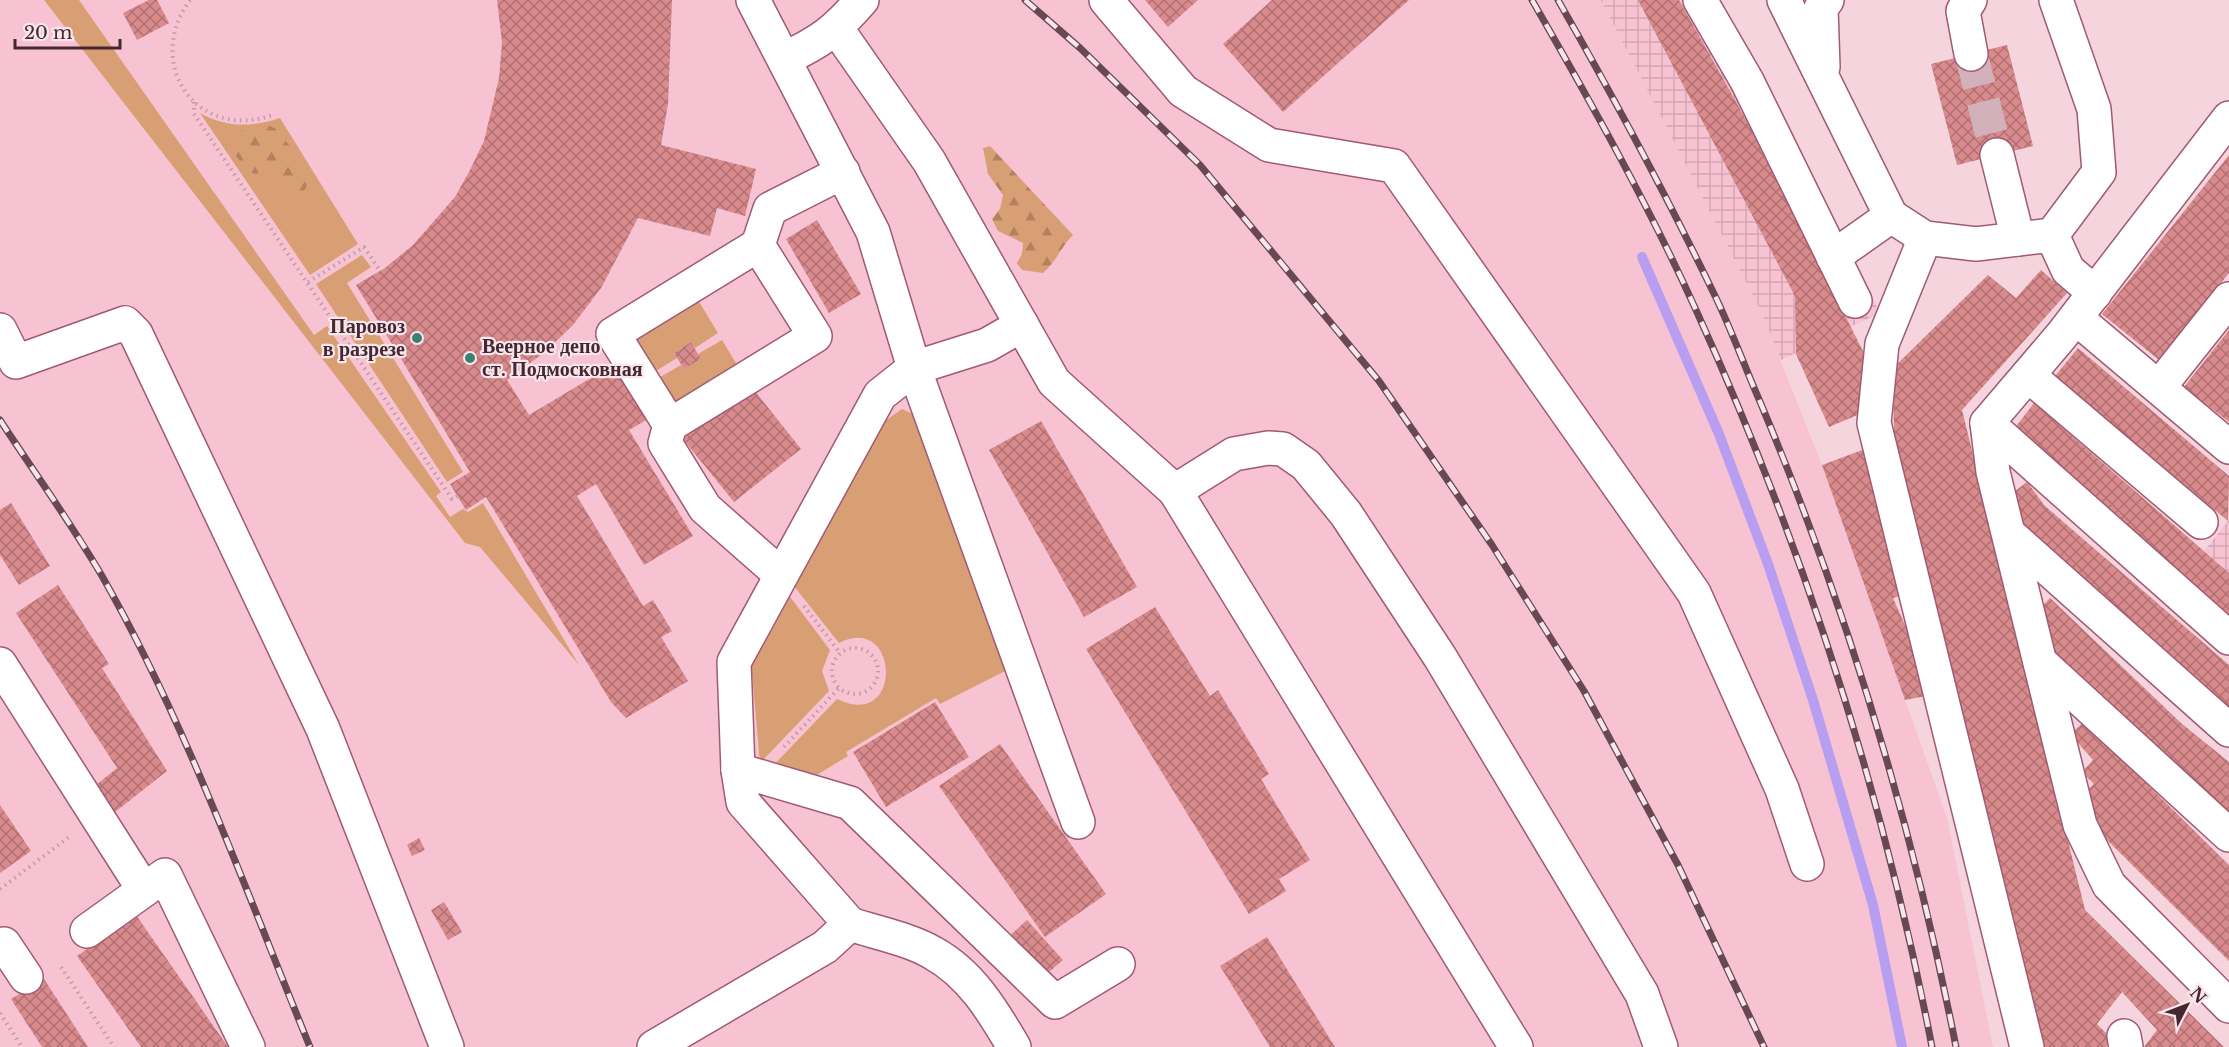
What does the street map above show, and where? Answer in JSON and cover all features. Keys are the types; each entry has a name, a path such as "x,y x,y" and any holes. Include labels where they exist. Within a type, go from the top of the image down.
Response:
{"lane":[{"path":"753,0 873,232 914,368 1078,822"},
{"path":"784,59 812,45 837,28 862,0"},
{"path":"1106,0 1183,91 1269,145 1394,166 1694,593 1782,789 1807,864"},
{"path":"1700,0 1747,81 1855,301"},
{"path":"1784,0 1823,74 1891,216 1925,238 1976,244 2052,235 2099,172 2094,109 2056,0"},
{"path":"1823,74 1821,8 1827,0"},
{"path":"1970,0 1964,11 1971,54"},
{"path":"837,28 929,162 1054,382 1175,491 1516,1047"},
{"path":"2229,118 2085,305 1987,423 1993,472 2080,825 2109,885 2229,1006"},
{"path":"1996,155 2018,239"},
{"path":"670,425 613,334 758,245 770,209 843,172"},
{"path":"1833,257 1891,216"},
{"path":"2052,235 2085,305 2159,387 2229,447"},
{"path":"1925,238 1882,344 1874,423 2027,1047"},
{"path":"758,245 815,336 670,425 665,443 705,508 781,575"},
{"path":"2159,387 2229,298"},
{"path":"0,330 16,362 124,323 136,334 323,729 447,1047"},
{"path":"1014,1047 986,1002 954,967 932,952 850,924 743,802 747,773 734,662 880,395 914,368 987,345 1022,325"},
{"path":"2028,375 2201,522"},
{"path":"1987,423 2229,638"},
{"path":"1175,491 1234,454 1268,448 1283,449 1306,465 1346,514 1440,657 1642,994 1661,1047"},
{"path":"2009,534 2229,730"},
{"path":"2040,662 2229,835"},
{"path":"0,664 144,890"},
{"path":"747,773 850,803 1055,1002 1118,964"},
{"path":"87,931 165,875 248,1047"},
{"path":"654,1047 825,947 850,924"},
{"path":"4,944 26,977"}],"path":[{"path":"182,0 186,5"},
{"path":"190,0 176,24 171,52 178,79 194,102 212,114 232,120 246,122 273,115"},
{"path":"194,102 194,114 452,499 458,496"},
{"path":"308,282 364,247 380,271"},
{"path":"781,575 840,653"},
{"path":"852,648 866,650 875,660 878,673 872,686 861,693 848,693 839,688 834,681 831,668 840,653 852,648"},
{"path":"747,773 839,688"},
{"path":"0,889 97,816"},
{"path":"26,977 54,957 114,1047"},
{"path":"0,1013 22,1047"}],"shaded area":[{"path":"0,0 1601,0 1760,309 1822,465 1947,818 1993,1047 0,1047"},
{"path":"1601,0 1719,0 1771,89 1880,313 1781,360 1760,309"},
{"path":"2229,520 2229,573 2204,551"}],"green space":[{"path":"44,0 79,0 314,335 327,326 441,492 436,496 450,517 463,509 468,512 483,503 579,665 480,547 465,543"},
{"path":"200,113 229,124 259,123 280,118 358,244 310,275"},
{"path":"270,126 276,129 298,156 294,169 308,184 301,196 290,187 277,186 269,170 256,174 250,172 226,145 226,140 234,137 237,131"},
{"path":"990,146 1073,235 1043,273 1022,270 1017,263 1022,254 1023,243 998,231 992,219 1000,209 1003,195 988,174 983,148"},
{"path":"362,255 371,267 347,283 463,472 447,482 316,284"},
{"path":"698,300 718,333 695,348 691,342 674,353 677,358 651,374 634,340"},
{"path":"722,340 742,373 676,413 655,380 681,365 684,369 701,359 698,354"},
{"path":"902,409 913,414 1009,669 940,704 936,698 846,752 848,756 802,784 767,772 837,699 859,705 874,700 883,688 886,672 883,656 874,643 859,638 839,643 790,581 872,430"},
{"path":"785,590 830,650 822,671 829,691 760,763 751,662"}],"building":[{"path":"149,0 157,0 169,23 137,40 123,13"},
{"name":"Веерное депо ст. Подмосковная","path":"497,0 672,0 668,104 661,145 756,169 745,216 717,208 710,236 638,218 601,288 573,325 545,352 507,380 529,415 616,363 650,418 629,430 693,536 644,565 596,484 577,496 643,606 653,600 672,631 661,637 688,681 626,718 611,702 486,497 466,510 450,484 470,472 356,285 385,268 413,245 455,197 469,172 484,141 499,78 502,42"},
{"path":"1145,0 1198,0 1168,27"},
{"path":"1272,0 1409,0 1283,112 1223,44"},
{"path":"1638,0 1679,0 1750,127 1873,371 1867,411 1829,427 1796,354 1795,296"},
{"path":"2007,45 2033,146 1957,165 1931,64"},
{"path":"2229,155 2229,273 2159,360 2102,314"},
{"path":"817,220 861,294 829,313 786,239"},
{"path":"2041,270 2067,293 1962,410 2085,910 2224,1047 2144,1047 2157,1030 2122,992 2097,1024 2112,1039 2106,1047 2044,1047 1895,455 1892,369 1988,275 2016,298"},
{"path":"2229,330 2229,422 2184,387"},
{"path":"691,342 701,359 684,369 674,353"},
{"path":"2078,348 2229,476 2228,521 2055,376"},
{"path":"750,385 801,449 734,502 683,439"},
{"path":"2034,403 2229,573 2229,619 2014,429"},
{"path":"1041,421 1137,587 1084,617 989,450"},
{"path":"1865,449 1905,595 1893,598 1920,659 1926,696 1905,700 1822,465"},
{"path":"2027,482 2045,506 2229,665 2229,711 2022,531 2011,494"},
{"path":"11,503 50,566 19,585 0,555 0,510"},
{"path":"58,585 109,664 102,668 167,771 110,816 90,790 117,768 16,613"},
{"path":"2050,598 2181,723 2229,762 2229,812 2138,732 2037,634 2036,613"},
{"path":"1155,607 1210,696 1218,690 1269,774 1261,779 1310,860 1279,879 1286,891 1249,914 1086,649"},
{"path":"935,702 969,757 886,807 853,752"},
{"path":"2084,722 2229,865 2229,961 2096,829 2084,792 2094,784 2082,772 2093,760 2070,734"},
{"path":"1000,744 1106,894 1045,937 939,786"},
{"path":"0,805 31,851 0,873"},
{"path":"419,838 425,850 412,856 407,845"},
{"path":"444,902 462,932 448,940 431,910"},
{"path":"136,915 228,1047 141,1047 77,956"},
{"path":"1027,920 1063,960 1041,979 1006,939"},
{"path":"1267,937 1335,1047 1270,1047 1220,966"},
{"path":"44,979 88,1047 42,1047 11,999"}],"waterway":[{"path":"1642,257 1719,434 1768,564 1813,700 1873,905 1902,1047"}],"tunnel":[{"path":"1971,54 1997,155"}],"railway":[{"path":"1025,0 1080,48 1200,165 1379,381 1492,545 1584,691 1678,865 1764,1047"},
{"path":"1532,0 1618,153 1678,270 1735,399 1771,489 1805,579 1864,764 1912,952 1932,1047"},
{"path":"1558,0 1640,148 1717,300 1793,482 1850,640 1875,721 1920,883 1956,1047"},
{"path":"0,420 102,576 133,633 214,808 310,1047"}],"place":[{"name":"Паровоз в разрезе","path":"417,338"},
{"name":"Веерное депо ст. Подмосковная","path":"470,358"}]}
